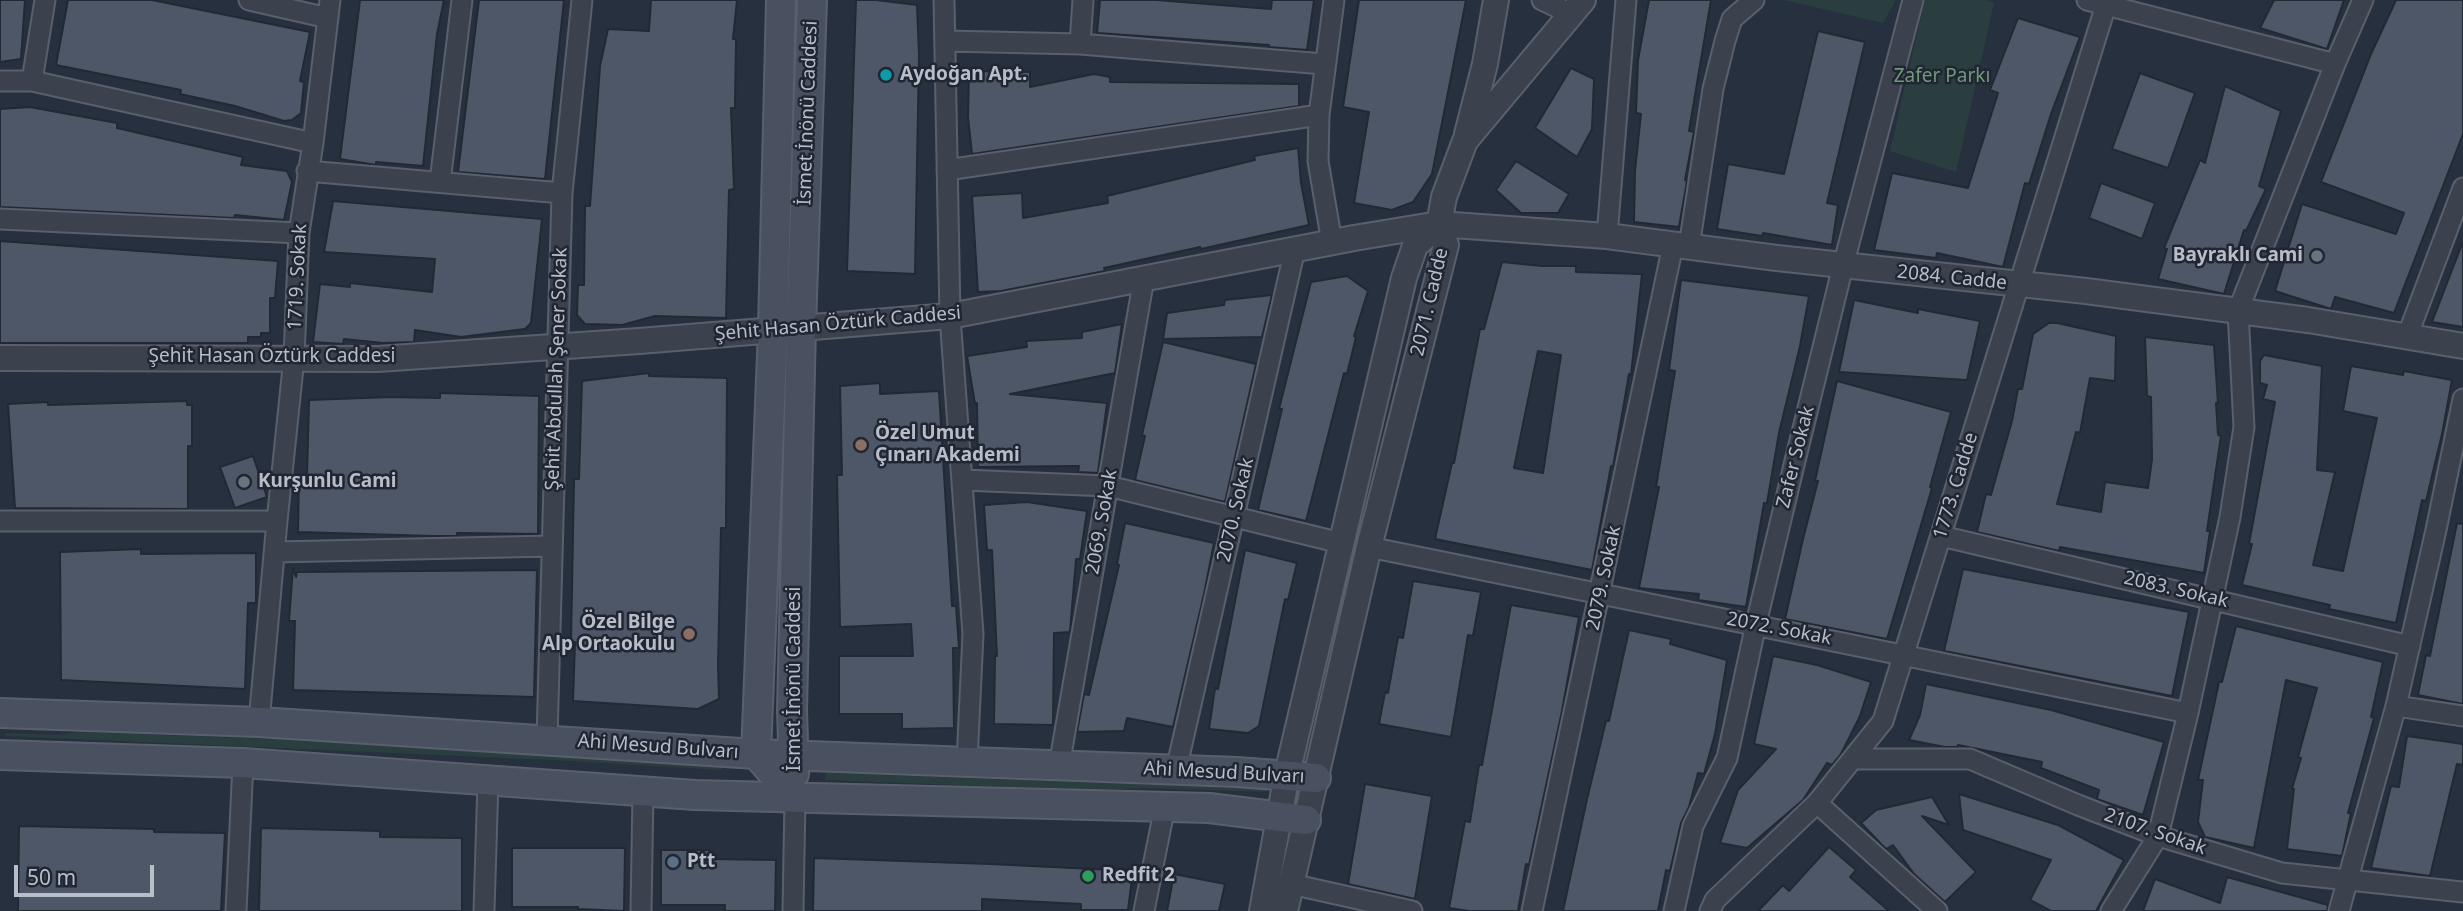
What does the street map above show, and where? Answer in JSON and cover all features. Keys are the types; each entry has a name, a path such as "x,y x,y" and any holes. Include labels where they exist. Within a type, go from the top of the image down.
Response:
{"main road":[{"name":"İsmet İnönü Caddesi","path":"781,0 795,797"},
{"name":"İsmet İnönü Caddesi","path":"795,797 756,754 811,0"},
{"name":"Ahi Mesud Bulvarı","path":"0,713 259,722 756,754 1176,769 1287,774 1316,778"},
{"name":"Ahi Mesud Bulvarı","path":"0,755 243,763 643,792 1165,806 1293,817"}],"street":[{"path":"32,81 45,0"},
{"path":"250,0 329,9"},
{"path":"440,182 462,0"},
{"name":"Şehit Abdullah Şener Sokak","path":"547,739 562,193 582,0"},
{"path":"944,0 950,316 973,634 967,762"},
{"path":"1080,44 1083,0"},
{"path":"1332,243 1318,161 1324,64 1334,0"},
{"path":"1439,224 1444,197 1465,141 1485,64 1496,0"},
{"path":"1465,141 1577,7 1542,0"},
{"path":"1607,236 1626,0"},
{"name":"2079. Sokak","path":"1532,911 1600,592 1681,246 1713,89 1732,19 1754,0"},
{"name":"Zafer Sokak","path":"1674,911 1693,826 1727,758 1756,624 1843,266 1913,0"},
{"path":"2111,911 2158,836 2188,713 2230,517 2244,427 2238,311 2335,64 2363,0"},
{"path":"2096,2 2335,64"},
{"name":"1773. Cadde","path":"1710,911 1715,900 1818,803 1883,721 2018,285 2096,2"},
{"name":"1719. Sokak","path":"259,722 276,521 295,358 299,233 329,9"},
{"path":"945,41 1080,44 1324,64"},
{"path":"0,81 32,81 313,143"},
{"path":"947,170 1319,115"},
{"path":"307,170 562,193"},
{"path":"2407,337 2463,188"},
{"path":"0,219 299,233"},
{"name":"Şehit Hasan Öztürk Caddesi","path":"0,358 379,359 950,316 1439,224"},
{"name":"2084. Cadde","path":"1439,224 1607,236 1843,266 2086,291 2238,311 2463,346"},
{"name":"2071. Cadde","path":"1262,911 1293,817 1316,778 1369,547 1446,245 1439,224 1415,246 1404,278 1287,774 1293,817 1291,884 1285,911"},
{"name":"2070. Sokak","path":"1176,769 1295,250"},
{"name":"2069. Sokak","path":"1059,765 1144,278"},
{"path":"2339,911 2396,706 2463,399"},
{"path":"963,480 1108,486 1341,543"},
{"path":"0,521 276,521"},
{"name":"2083. Sokak","path":"1941,536 2410,646"},
{"path":"275,552 552,546"},
{"name":"2072. Sokak","path":"1369,547 2188,713"},
{"path":"2396,706 2463,716"},
{"name":"2107. Sokak","path":"1853,759 1970,759 2158,836 2282,873 2463,892"},
{"path":"236,911 243,763"},
{"path":"484,911 488,781"},
{"path":"641,911 643,792"},
{"path":"793,911 795,797"},
{"path":"1818,803 1937,911"},
{"path":"1144,911 1165,806"},
{"path":"1291,884 1412,911"}],"green space":[{"path":"1784,0 1896,0 1883,23"},
{"name":"Zafer Parkı","path":"1925,0 1985,0 1994,3 1956,172 1890,151"},
{"path":"80,732 331,741 723,765 722,770 6,736 6,733 59,735"},
{"path":"826,773 1267,789 1266,792 1144,788 1091,790 825,780"}],"building":[{"path":"0,0 25,0 21,59 0,62"},
{"path":"68,0 152,0 310,32 300,81 304,82 301,113 292,120 284,121 235,106 180,94 181,90 56,65"},
{"path":"360,0 444,0 437,34 423,166 376,162 376,165 340,159"},
{"path":"479,0 564,0 545,179 458,172"},
{"path":"651,0 737,0 733,39 736,39 735,108 731,108 734,189 729,190 726,318 655,316 622,325 585,324 577,315 578,285 584,285 585,206 590,206 600,66 608,29 649,31"},
{"path":"856,0 917,5 919,55 915,274 847,271"},
{"path":"1100,0 1156,0 1271,9 1272,0 1314,0 1307,50 1097,33"},
{"path":"1359,0 1466,0 1432,174 1413,202 1392,210 1354,203 1369,112 1343,107"},
{"path":"1649,0 1711,0 1689,131 1694,132 1679,227 1634,222 1635,171 1641,114 1636,113 1638,60"},
{"path":"2274,0 2344,0 2327,49 2260,28"},
{"path":"2396,0 2463,0 2463,134 2394,313 2335,297 2331,309 2275,291 2302,204 2396,234 2404,213 2321,182 2371,54"},
{"path":"2018,18 2080,37 2051,114 2029,184 2025,183 2003,267 1937,253 1936,258 1874,250 1892,173 1968,188 1998,93 1990,90"},
{"path":"1818,31 1865,42 1827,203 1838,205 1832,245 1763,233 1762,236 1717,229 1728,164 1784,174"},
{"path":"1571,68 1594,79 1592,129 1577,157 1535,128"},
{"path":"969,71 1030,72 1030,87 1094,74 1110,77 1110,82 1299,84 1299,106 972,154 968,117"},
{"path":"2140,73 2195,93 2168,168 2112,149"},
{"path":"2225,86 2281,111 2259,186 2266,189 2246,231 2244,230 2224,294 2158,279 2167,249 2164,248 2200,160 2205,163"},
{"path":"30,107 117,123 117,128 243,157 241,165 287,171 292,182 284,220 235,215 234,218 0,207 0,109"},
{"path":"1298,148 1309,225 1104,268 1105,271 1001,291 978,292 972,196 1022,193 1023,218 1108,203 1107,196 1255,160 1254,156"},
{"path":"1516,161 1569,194 1558,213 1521,213 1496,190"},
{"path":"2101,183 2155,203 2142,239 2089,218"},
{"path":"333,201 542,219 531,323 525,329 461,337 415,330 414,342 383,343 344,339 343,344 313,342 320,284 350,287 350,283 432,292 435,259 324,252"},
{"path":"0,241 278,261 275,298 270,298 270,333 261,333 261,337 248,337 248,343 0,343"},
{"path":"2462,244 2463,327 2432,322"},
{"path":"1502,262 1576,266 1576,272 1642,274 1631,375 1629,374 1592,570 1435,539 1454,463 1480,329 1484,329","holes":["1538,351 1561,355 1543,473 1514,468"]},
{"path":"1347,276 1368,291 1306,521 1258,510 1282,409 1279,409 1311,282"},
{"path":"1681,280 1809,296 1779,433 1767,503 1764,503 1746,607 1698,600 1699,594 1639,588 1659,487 1656,487 1675,371 1669,370"},
{"path":"1272,295 1262,337 1163,339 1167,313 1224,305 1225,300"},
{"path":"1854,300 1918,313 1918,309 1980,321 1967,380 1839,372"},
{"path":"2049,323 2116,336 2115,381 2090,378 2080,433 2076,432 2057,504 2101,512 2105,482 2148,488 2152,459 2151,397 2147,396 2145,337 2214,345 2218,435 2221,436 2207,531 2210,531 2204,573 2060,547 2059,551 1977,532 1986,494 1991,495 2018,389 2022,389 2033,334"},
{"path":"1122,324 1115,373 1010,394 1107,403 1098,473 1078,472 1079,466 978,467 977,403 975,404 967,356 1027,347 1026,341 1082,338 1082,332"},
{"path":"1163,342 1256,364 1225,502 1135,480"},
{"path":"2264,355 2322,366 2317,470 2335,472 2313,565 2343,571 2377,418 2343,411 2351,366 2403,375 2404,371 2452,380 2442,434 2426,501 2422,500 2396,623 2329,609 2330,605 2242,585 2252,544 2249,544 2275,402 2263,399 2267,385 2260,383 2260,361"},
{"path":"649,373 649,376 727,378 726,528 721,528 719,699 698,709 573,701 575,642 571,642 574,479 579,479 582,381"},
{"path":"1837,381 1951,412 1930,487 1932,488 1887,639 1785,619 1818,481 1815,481"},
{"path":"880,383 880,394 939,391 952,606 956,606 959,648 953,648 954,728 902,729 902,714 839,714 839,656 913,656 911,624 840,627 837,475 842,475 840,386"},
{"path":"440,393 539,396 538,534 457,533 457,536 433,536 298,532 299,476 307,476 309,400 440,398"},
{"path":"187,401 187,405 192,405 192,446 188,446 188,509 15,508 8,404"},
{"name":"Kurşunlu Cami","path":"253,456 267,497 235,508 220,467"},
{"path":"1027,502 1087,511 1080,559 1076,559 1070,632 1054,633 1053,725 994,724 995,655 997,656 992,550 987,550 984,505"},
{"path":"1125,523 1214,543 1204,594 1173,727 1127,718 1124,731 1077,732 1084,694 1089,695 1119,565 1117,564"},
{"path":"2457,523 2463,524 2463,704 2418,695 2426,655 2430,656"},
{"path":"141,549 141,554 256,553 256,603 248,603 245,689 61,680 60,552"},
{"path":"1245,550 1297,563 1288,600 1285,599 1259,726 1248,733 1209,729 1215,688 1218,689"},
{"path":"293,568 296,577 297,572 537,570 534,697 293,690 295,621 289,621"},
{"path":"1963,569 2189,612 2172,696 1944,651"},
{"path":"1413,581 1481,592 1473,636 1468,635 1451,737 1379,724 1385,692 1388,693 1398,637 1403,638"},
{"path":"1511,605 1579,617 1562,711 1529,865 1526,864 1518,911 1469,911 1449,908 1465,821 1470,822 1479,765 1482,765"},
{"path":"2236,626 2383,662 2371,717 2374,718 2348,813 2351,813 2342,856 2287,849 2292,789 2317,688 2286,680 2254,848 2205,837 2198,822 2203,780 2198,780 2219,682 2222,682"},
{"path":"1629,630 1671,639 1670,644 1727,660 1715,734 1704,774 1698,773 1689,807 1681,823 1670,871 1666,870 1658,911 1563,911 1587,799 1606,721 1609,721"},
{"path":"1773,656 1817,665 1871,682 1860,716 1841,754 1832,765 1827,763 1803,800 1747,848 1720,843 1738,790 1776,749 1754,744"},
{"path":"1926,684 2051,710 2164,742 2143,815 2097,799 2099,790 2041,768 2042,762 1958,745 1945,747 1909,740 1920,715"},
{"path":"2407,736 2463,744 2463,765 2457,764 2430,876 2371,868 2391,786 2399,787"},
{"path":"1365,784 1432,796 1415,899 1348,884"},
{"path":"1959,794 2058,825 2124,860 2096,911 2051,911 2030,900 2051,860 1963,830"},
{"path":"1932,797 1949,825 1922,816 1976,872 1945,902 1914,874 1893,845 1886,849 1861,823 1876,810"},
{"path":"19,826 225,833 221,911 18,911"},
{"path":"261,828 380,831 380,837 462,838 462,911 259,911"},
{"path":"1829,847 1856,870 1850,877 1889,911 1758,911 1783,885 1789,891"},
{"path":"512,848 625,848 624,911 578,907 512,907"},
{"path":"661,850 710,850 710,859 776,860 775,911 725,911 725,905 661,905"},
{"path":"814,858 1133,871 1128,910 1081,910 1081,904 982,899 982,911 813,911"},
{"path":"1174,874 1225,884 1219,911 1167,911"},
{"path":"2227,877 2328,905 2327,911 2143,911 2155,879 2220,903"}],"place":[{"name":"Aydoğan Apt.","path":"886,75"},
{"name":"Bayraklı Cami","path":"2317,256"},
{"name":"Özel Umut Çınarı Akademi","path":"861,445"},
{"name":"Kurşunlu Cami","path":"244,482"},
{"name":"Özel Bilge Alp Ortaokulu","path":"689,634"},
{"name":"Ptt","path":"673,862"},
{"name":"Redfit 2","path":"1088,876"}]}
